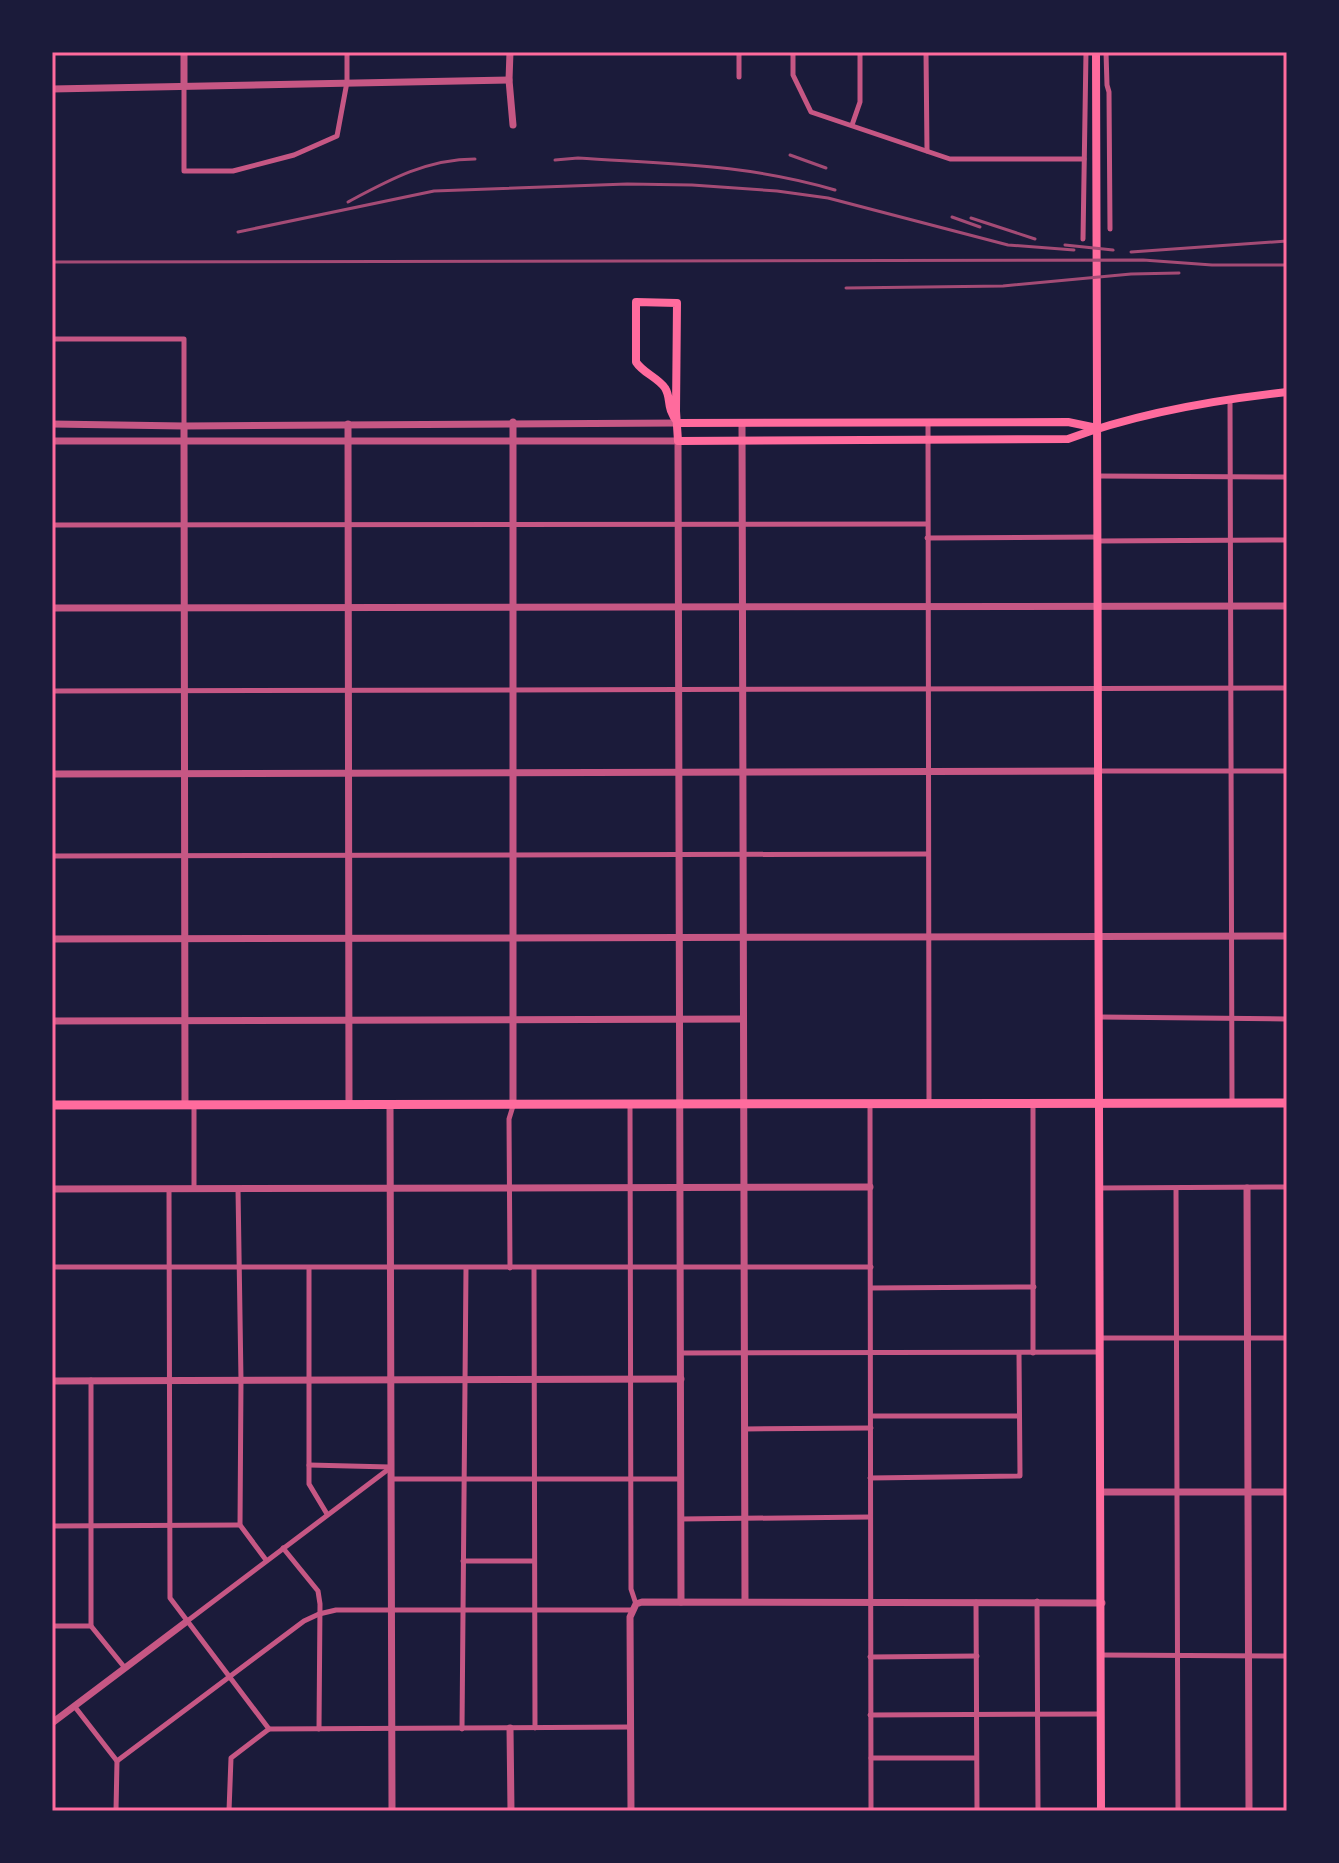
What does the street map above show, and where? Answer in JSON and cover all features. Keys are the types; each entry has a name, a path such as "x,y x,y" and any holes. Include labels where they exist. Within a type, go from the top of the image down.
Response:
{"highway":[{"path":"52,1105 1287,1103"}],"main road":[{"path":"1096,52 1101,1811"},
{"path":"678,423 668,411 667,393 663,386 636,362 636,302 677,303 678,423 678,441 1068,439 1098,428 1230,400 1287,392"},
{"path":"678,423 1068,422 1098,428"}],"street":[{"path":"184,52 184,171 233,171 294,155 337,136 347,82 347,52"},
{"path":"510,52 513,125"},
{"path":"739,52 739,77"},
{"path":"793,52 793,75 811,112 950,159 1084,159"},
{"path":"852,125 860,102 860,52"},
{"path":"926,52 927,151"},
{"path":"1083,239 1086,52"},
{"path":"1106,52 1110,229"},
{"path":"52,89 509,80"},
{"path":"52,339 184,339 184,938 194,1189"},
{"path":"1230,400 1232,1103"},
{"path":"510,1268 509,1119 513,1104 514,855 513,422"},
{"path":"52,424 678,423"},
{"path":"742,423 745,1601"},
{"path":"928,423 929,1103"},
{"path":"348,424 349,1104"},
{"path":"52,441 678,441 681,1602"},
{"path":"1097,476 1287,477"},
{"path":"52,525 927,524"},
{"path":"927,538 1287,540"},
{"path":"52,608 1287,606"},
{"path":"52,691 1287,688"},
{"path":"52,774 1287,771"},
{"path":"52,856 928,854"},
{"path":"52,939 1287,936"},
{"path":"1099,1017 1287,1019"},
{"path":"52,1021 743,1019"},
{"path":"1033,1103 1033,1353"},
{"path":"390,1104 392,1811"},
{"path":"630,1104 631,1811"},
{"path":"870,1104 871,1811"},
{"path":"52,1189 870,1187"},
{"path":"1101,1188 1287,1187"},
{"path":"1247,1188 1249,1811"},
{"path":"169,1189 170,1598 269,1729"},
{"path":"238,1189 240,1525 266,1560"},
{"path":"1176,1189 1178,1811"},
{"path":"52,1267 871,1267"},
{"path":"309,1268 309,1484 327,1514"},
{"path":"462,1729 466,1268"},
{"path":"534,1268 535,1728"},
{"path":"871,1288 1034,1287"},
{"path":"1101,1338 1287,1338"},
{"path":"681,1353 1101,1352"},
{"path":"870,1478 1020,1476 1019,1353"},
{"path":"52,1381 681,1379"},
{"path":"91,1380 91,1626 125,1668"},
{"path":"871,1416 1019,1416"},
{"path":"745,1429 871,1428"},
{"path":"309,1465 391,1467"},
{"path":"52,1723 391,1467"},
{"path":"391,1479 681,1479"},
{"path":"1102,1492 1287,1492"},
{"path":"681,1519 870,1517"},
{"path":"52,1526 240,1525"},
{"path":"283,1548 318,1591 319,1729"},
{"path":"463,1561 535,1561"},
{"path":"117,1761 304,1621 336,1610 534,1610 633,1607 642,1602 745,1601 1102,1603"},
{"path":"976,1601 977,1811"},
{"path":"1037,1601 1038,1811"},
{"path":"52,1626 91,1626"},
{"path":"1101,1655 1287,1656"},
{"path":"870,1657 977,1656"},
{"path":"75,1707 117,1761 116,1811"},
{"path":"870,1715 1101,1714"},
{"path":"229,1811 231,1758 269,1729 630,1727"},
{"path":"510,1728 511,1811"},
{"path":"871,1758 976,1758"}],"railway":[{"path":"790,155 826,168"},
{"path":"555,160 578,158 707,166 770,175 835,190"},
{"path":"348,202 425,167 475,159"},
{"path":"238,232 434,191 627,184 692,185 828,198 1008,245 1074,250"},
{"path":"952,217 980,227"},
{"path":"971,218 1035,239"},
{"path":"1131,252 1287,241"},
{"path":"1065,245 1113,250"},
{"path":"52,262 1143,260 1212,265 1287,265"},
{"path":"846,288 1003,286 1131,274 1179,273"}]}
